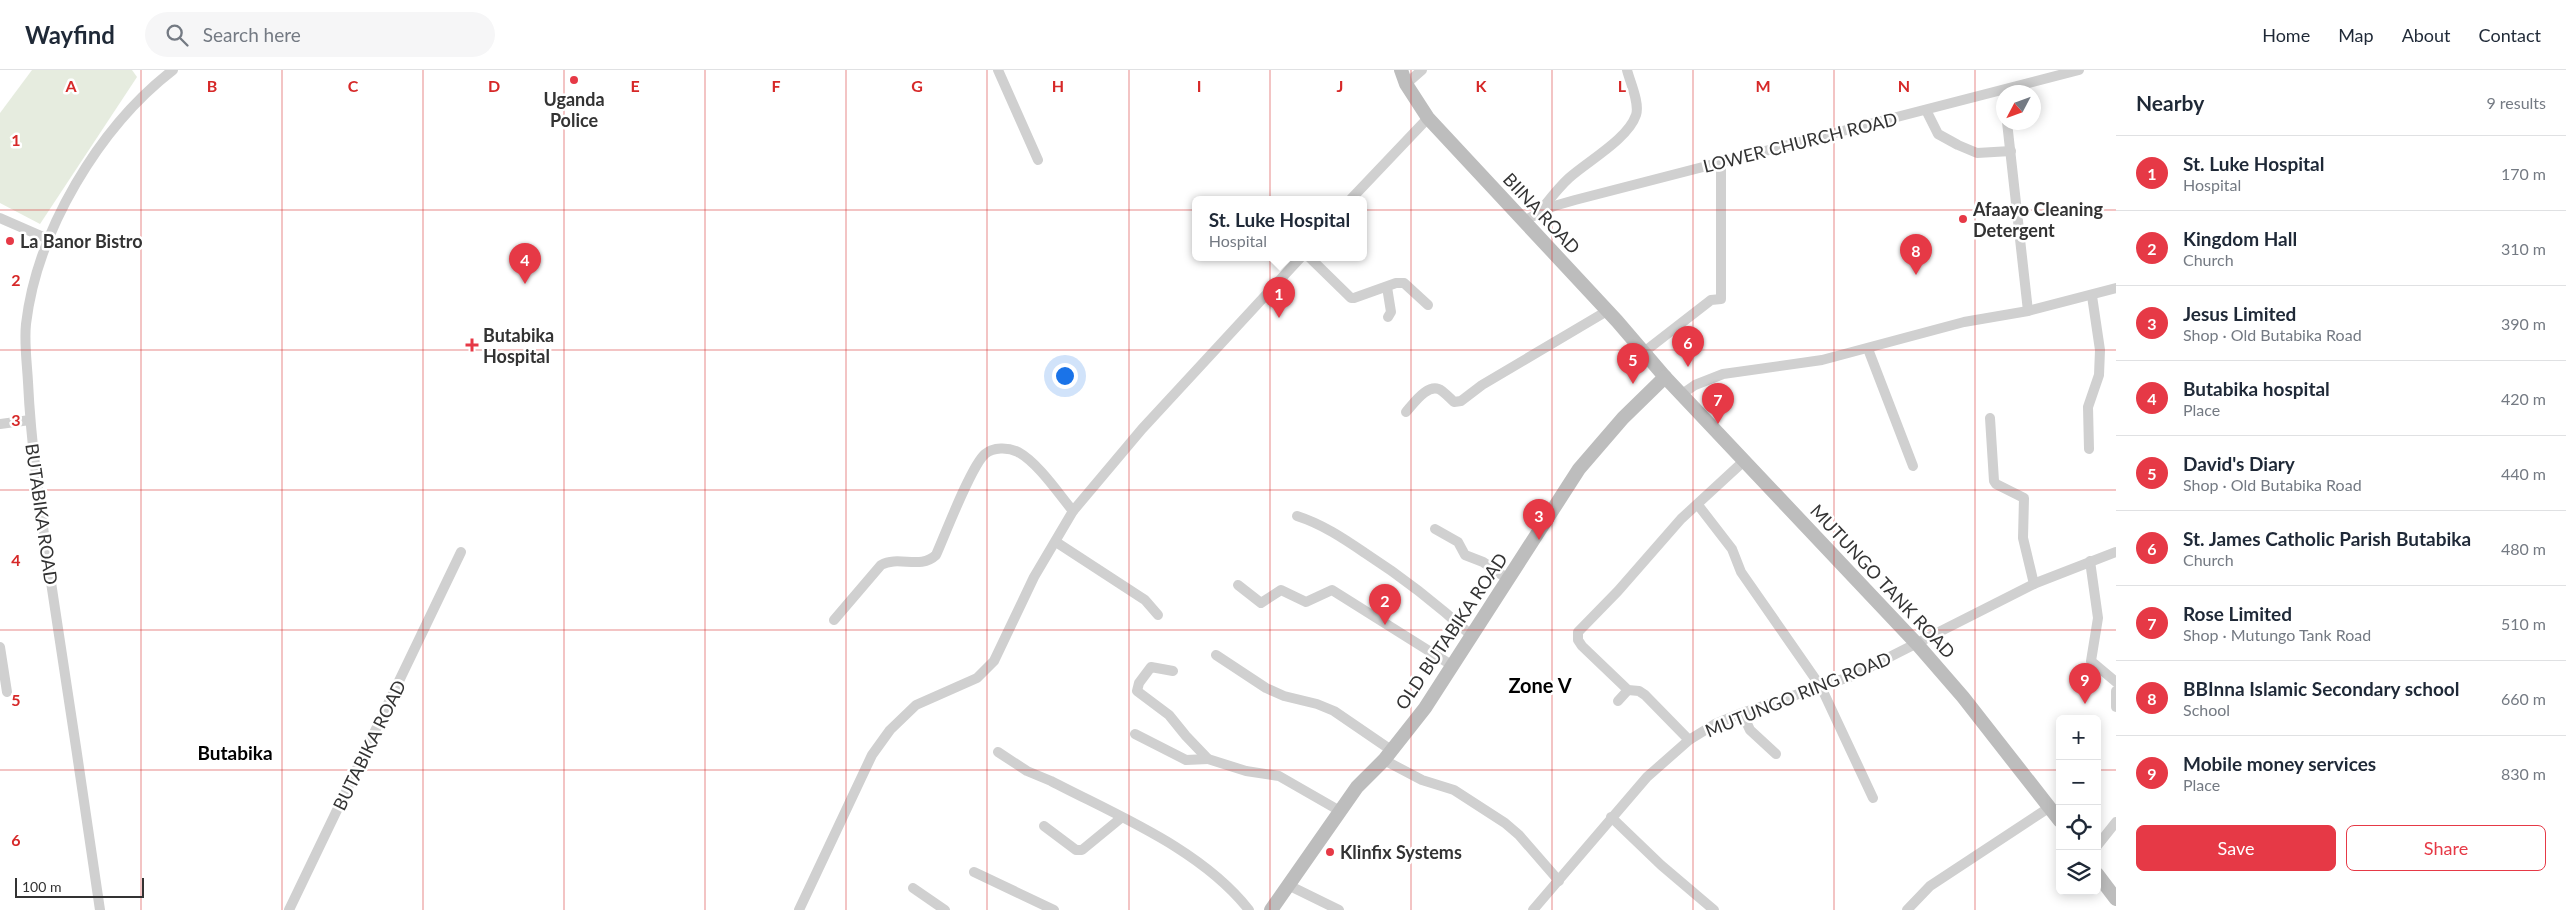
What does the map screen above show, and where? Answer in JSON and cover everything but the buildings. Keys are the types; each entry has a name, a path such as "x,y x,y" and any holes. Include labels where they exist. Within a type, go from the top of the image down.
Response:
{"main road":[{"name":"BIINA ROAD","path":"1401,70 1406,84 1428,118 1607,310 1665,376"},
{"name":"MUTUNGO TANK ROAD","path":"1665,376 1917,644 1963,697 2056,815"},
{"name":"OLD BUTABIKA ROAD","path":"1271,910 1357,787 1388,755 1425,708 1590,454 1665,376"},
{"path":"2101,879 2116,899"}],"street":[{"name":"BUTABIKA ROAD","path":"100,910 40,512 30,420 26,324 48,239 84,170 120,121 140,99 173,70"},
{"path":"998,70 1038,160"},
{"path":"1406,84 1422,70"},
{"path":"1539,212 1569,178 1621,135 1634,118 1637,113 1636,105 1627,70"},
{"name":"LOWER CHURCH ROAD","path":"2025,85 2079,70"},
{"name":"LOWER CHURCH ROAD","path":"1523,221 1554,206 1722,161 1996,93"},
{"path":"1926,110 1938,134 1958,145 1977,153 2011,151"},
{"path":"1355,196 1428,118"},
{"path":"2009,130 2028,311"},
{"path":"1644,352 1711,300 1720,299 1722,161"},
{"path":"0,218 48,239"},
{"path":"799,910 872,755 902,716 916,705 977,678 994,661 1034,577 1073,511 1142,429 1297,261"},
{"path":"1313,261 1351,298 1387,288 1396,283 1404,283 1428,305"},
{"path":"1387,288 1390,312 1388,317"},
{"path":"1682,394 1706,379 1731,372 1789,366 1868,349 1964,322 2028,311 2092,296 2116,288"},
{"path":"2089,450 2088,407 2099,375 2100,350 2092,296"},
{"path":"1406,412 1427,391 1435,388 1442,390 1454,402 1461,401 1482,385 1607,310"},
{"path":"1868,349 1913,466"},
{"path":"1990,418 1994,481 1996,484 2024,498 2023,538 2034,584"},
{"path":"0,424 30,420"},
{"path":"834,620 881,565 889,561 923,563 936,555 978,461 992,450 1006,449 1022,455 1050,483 1073,511"},
{"path":"1689,740 1645,695 1639,691 1628,690 1582,646 1578,640 1578,632 1623,585 1662,539 1745,460"},
{"path":"1698,505 1732,550 1741,572 1821,687 1873,798"},
{"path":"1297,516 1331,530 1397,573 1435,602 1472,636"},
{"path":"1435,529 1458,542 1465,555 1483,562 1508,579"},
{"path":"1056,542 1145,600 1158,615"},
{"name":"BUTABIKA ROAD","path":"288,910 461,552"},
{"name":"MUTUNGO RING ROAD","path":"1533,910 1647,777 1689,740 1715,724 1852,676 2034,584 2116,552"},
{"path":"2090,561 2098,618 2092,661 2116,682"},
{"path":"1238,585 1261,603 1282,590 1306,602 1332,590 1453,666"},
{"path":"0,647 7,692"},
{"path":"1216,655 1266,688 1284,696 1318,704 1334,711 1422,780 1454,790 1505,823 1559,881"},
{"path":"1173,671 1151,667 1139,683 1137,691 1170,715 1186,736 1208,759"},
{"path":"1618,701 1628,690"},
{"path":"2116,691 2116,707"},
{"path":"1742,713 1750,730 1776,754"},
{"path":"1135,734 1186,760 1208,759 1246,771 1279,776 1340,810"},
{"path":"998,752 1027,771 1051,781 1122,818 1186,854 1214,873 1249,910"},
{"path":"1907,910 1930,886 2050,807"},
{"path":"1611,817 1661,866 1714,910"},
{"path":"1044,826 1076,850 1082,850 1122,818"},
{"path":"2101,841 2116,822"},
{"path":"974,872 1046,909"},
{"path":"1288,885 1339,910"},
{"path":"913,888 945,910"}],"shaded area":[{"path":"32,70 132,70 137,77 40,224 0,203 0,113"}],"place":[{"name":"Uganda Police","path":"574,80"},
{"name":"Afaayo Cleaning Detergent","path":"1963,219"},
{"name":"La Banor Bistro","path":"10,241"},
{"name":"BBInna Islamic Secondary school","path":"1916,275"},
{"name":"Butabika hospital","path":"525,284"},
{"name":"St. Luke Hospital","path":"1279,318"},
{"name":"Butabika Hospital","path":"472,345"},
{"name":"St. James Catholic Parish Butabika","path":"1688,367"},
{"name":"David's Diary","path":"1633,384"},
{"name":"Rose Limited","path":"1718,424"},
{"name":"Jesus Limited","path":"1539,540"},
{"name":"Kingdom Hall","path":"1385,625"},
{"name":"Mobile money services","path":"2085,704"},
{"name":"Klinfix Systems","path":"1330,852"}],"district":[{"name":"Zone V","path":"1540,685"},
{"name":"Butabika","path":"235,752"}]}
